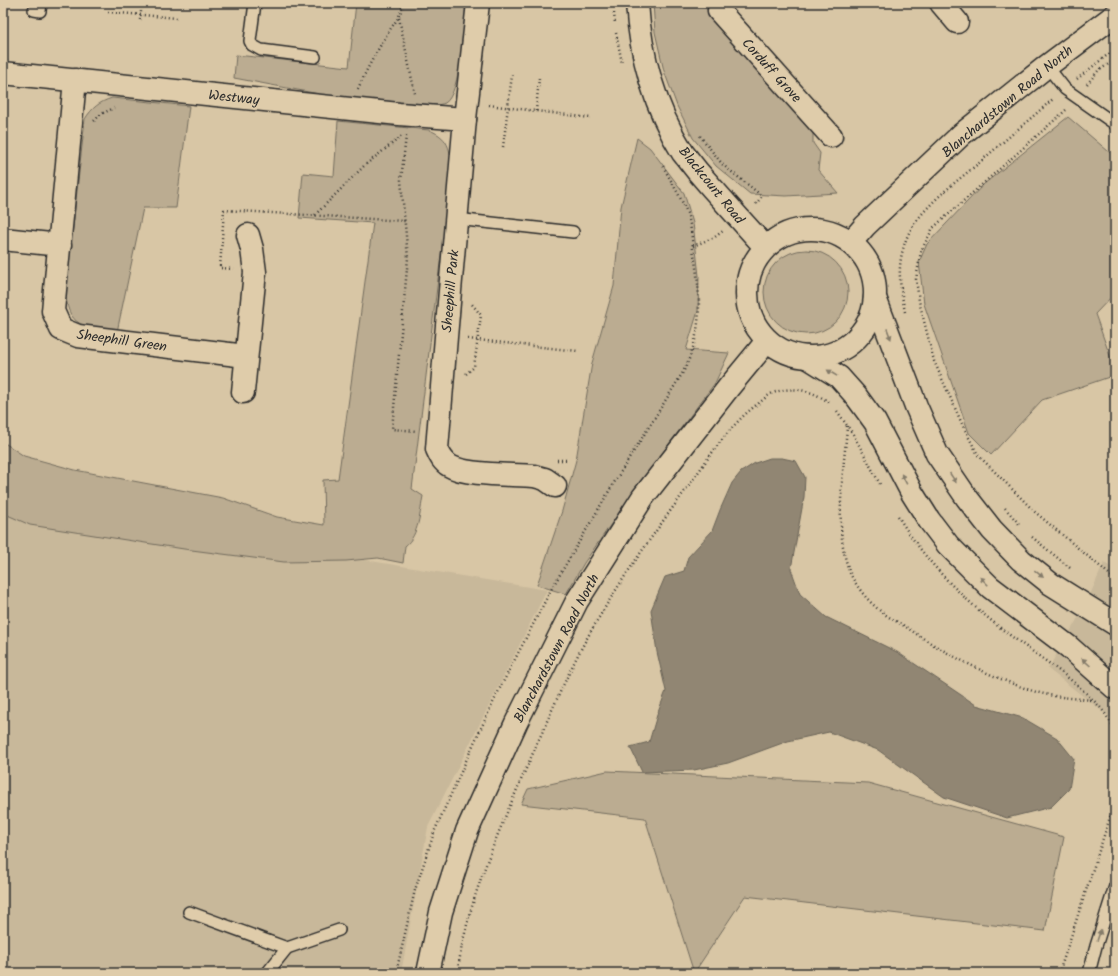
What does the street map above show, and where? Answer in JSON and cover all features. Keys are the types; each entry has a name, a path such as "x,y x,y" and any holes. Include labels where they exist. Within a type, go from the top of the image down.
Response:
{"street":[{"name":"Sheephill Park","path":"478,3 466,110 437,449 441,459 449,466 463,472 534,476 545,479 555,486"},
{"name":"Blackcourt Road","path":"637,3 649,77 672,133 696,170 765,247"},
{"name":"Corduff Grove","path":"720,3 719,11 831,136"},
{"path":"941,3 957,22"},
{"name":"Blanchardstown Road North","path":"851,242 962,134 1047,66 1115,15"},
{"name":"Westway","path":"3,73 416,115 466,110"},
{"name":"Sheephill Green","path":"75,80 53,311 61,329 78,336 246,356"},
{"path":"1115,624 1051,584 1021,560 992,530 967,498 937,454 916,406 875,298 873,277 865,257 851,242 831,231 809,228 787,232 765,247 754,261 747,281 747,303 754,324 767,341 786,352 807,357 839,377 856,396 874,422 912,493 929,520 948,545 990,587 1069,647 1115,688"},
{"path":"243,392 255,272 252,249 248,235"},
{"path":"3,239 60,245"},
{"path":"807,357 827,355 845,347 860,334 870,317 875,298"},
{"name":"Blanchardstown Road North","path":"428,973 441,912 467,831 516,723 577,601 643,498 729,387 767,341"}],"lane":[{"path":"254,3 250,41 252,46 261,50 315,57"},
{"path":"1047,66 1065,89 1115,124"},
{"path":"456,219 574,232"},
{"path":"1089,973 1115,886"},
{"path":"189,912 286,948"},
{"path":"267,973 286,948 340,930"}],"path":[{"path":"140,20 142,3"},
{"path":"350,109 366,70 388,33 399,18 403,3"},
{"path":"614,8 618,51 623,68"},
{"path":"108,12 177,18"},
{"path":"399,18 416,96 416,115"},
{"path":"906,314 900,289 899,269 901,256 906,238 923,212 1065,89 1115,49"},
{"path":"1115,60 1098,72 1066,110 933,228 921,251 916,279 919,301 934,361 963,426 978,454 1035,512 1115,579"},
{"path":"503,147 512,75"},
{"path":"536,111 539,78"},
{"path":"93,123 101,114 111,108 118,107"},
{"path":"466,110 508,107 591,118"},
{"path":"693,246 715,237 758,203 762,196 723,165 696,130"},
{"path":"405,134 406,132 401,180 408,258 392,429 439,433"},
{"path":"397,133 405,134"},
{"path":"314,215 366,166 405,134"},
{"path":"658,158 688,216 699,292 696,337"},
{"path":"240,270 220,268 224,210 405,221"},
{"path":"462,377 474,367 481,315 471,302"},
{"path":"446,337 578,351"},
{"path":"457,973 464,933 480,881 499,830 546,722 581,650 605,608 648,542 724,437 743,416 763,399 773,393 787,390 800,390 813,393 834,405"},
{"path":"836,409 847,425 882,487"},
{"path":"847,425 840,522 844,549 851,573 865,595 877,608 920,637 1001,679 1031,690 1070,698 1092,700"},
{"path":"551,460 566,460"},
{"path":"1004,507 1025,530"},
{"path":"897,513 908,533 933,566 957,591 998,626 1043,659 1099,706 1115,730"},
{"path":"1030,536 1071,568"},
{"path":"1059,973 1115,802"}],"shaded area":[{"path":"356,3 466,3 463,41 458,72 455,86 450,97 445,103 436,105 335,97 234,78 236,55 349,67"},
{"path":"653,3 701,3 813,129 813,143 820,153 818,170 838,193 786,196 750,194 716,166 693,138 677,106 664,71 655,32"},
{"path":"112,98 189,106 176,208 143,208 117,332 87,327 74,318 69,311 66,289 85,119 96,106 103,101"},
{"path":"1068,117 1115,157 1115,293 1095,314 1115,370 1115,375 1042,400 991,455 969,433 924,304 919,262 927,244 984,184"},
{"path":"338,121 429,130 442,137 446,142 451,159 451,174 412,489 423,496 416,530 410,541 405,546 403,563 378,558 346,561 284,562 184,549 30,525 3,513 3,442 24,456 75,470 223,498 277,517 324,525 323,480 338,479 373,223 299,218 303,173 334,176"},
{"path":"637,138 650,148 684,193 693,223 699,276 698,311 686,350 729,353 715,383 641,481 584,563 566,594 537,585 562,511 576,460 592,363 614,286 621,207"},
{"path":"806,250 814,251 829,257 841,269 847,284 847,300 841,315 829,327 814,333 806,334 798,333 783,327 771,315 765,300 764,292 765,284 771,269 783,257 798,251"},
{"path":"770,458 782,458 796,461 805,477 804,497 791,569 800,594 826,617 897,652 976,705 1023,718 1057,738 1074,759 1069,789 1051,807 1007,818 944,797 878,750 829,732 788,741 728,763 694,770 642,772 630,747 649,742 666,691 657,652 651,610 665,577 684,571 688,557 712,531 732,483 741,472 755,463"},
{"path":"3,507 286,547 547,590 428,827 401,973 3,973"},
{"path":"1104,563 1115,569 1115,721 1048,669 1085,606"},
{"path":"607,771 868,783 1064,837 1045,931 745,896 694,973 645,818 521,804 528,789"}]}
